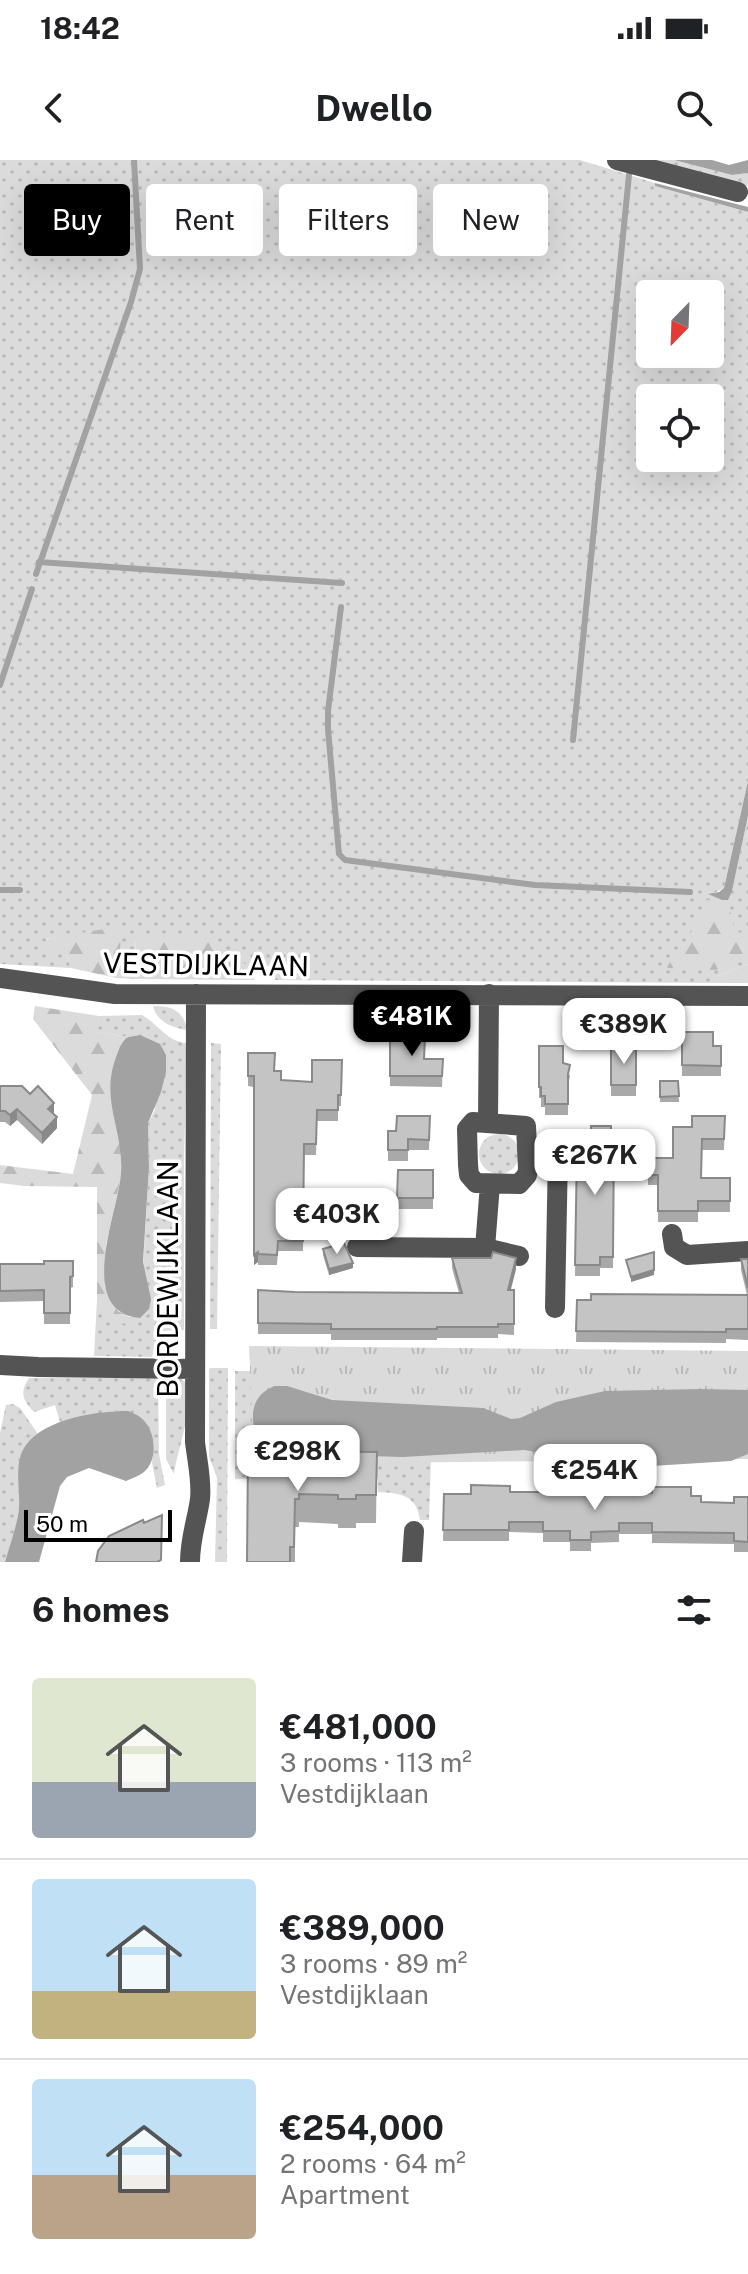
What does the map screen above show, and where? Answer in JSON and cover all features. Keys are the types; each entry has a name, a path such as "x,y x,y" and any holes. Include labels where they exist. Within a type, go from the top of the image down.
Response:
{"street":[{"path":"617,160 738,192"},
{"name":"VESTDIJKLAAN","path":"0,978 115,994 748,996"},
{"name":"BORDEWIJKLAAN","path":"190,1562 190,1540 200,1500 195,1442 196,994"},
{"path":"488,1123 489,994"},
{"path":"473,1122 488,1123 526,1126 527,1175 519,1184 476,1183 469,1175 467,1129 473,1122"},
{"path":"555,1308 558,1153"},
{"path":"527,1175 558,1179"},
{"path":"485,1248 490,1184"},
{"path":"672,1234 674,1247 687,1255 748,1251"},
{"path":"357,1247 485,1248 519,1256"},
{"path":"1,1372 195,1369"},
{"path":"412,1562 414,1531"}],"green space":[{"path":"0,160 580,160 655,183 655,186 748,212 748,781 724,888 710,895 732,891 748,816 748,964 716,977 716,983 275,980 275,966 257,966 254,980 245,980 247,965 136,939 133,979 116,978 122,927 46,939 66,954 71,968 0,964"},
{"path":"636,160 674,160 732,175 748,173 748,186 737,186"},
{"path":"707,900 728,900 735,932 748,933 748,958 715,970 667,968 670,957 684,947"},
{"path":"123,926 116,978 71,968 66,954 43,950 44,942 50,938"},
{"path":"151,933 199,935 247,965 245,980 133,979 136,939"},
{"path":"748,964 748,983 716,983 716,977"},
{"path":"35,1006 99,1016 98,1032 128,1037 121,1044 121,1177 106,1245 105,1286 118,1311 130,1317 130,1326 105,1314 97,1300 97,1187 0,1183 0,1165 73,1174 92,1095 33,1019"},
{"path":"153,1006 176,1010 187,1030 166,1023 157,1016"},
{"path":"142,1015 168,1036 187,1043 184,1330 165,1331 158,1335 152,1357 94,1356 97,1300 106,1314 130,1326 130,1317 140,1318 149,1168 148,1123 155,1110 141,1035 128,1037 97,1032 99,1016"},
{"path":"211,1043 221,1044 217,1329 210,1329"},
{"path":"499,1134 513,1140 519,1154 513,1168 499,1174 485,1168 479,1154 485,1140"},
{"path":"249,1346 748,1351 748,1459 254,1464"},
{"path":"210,1368 228,1368 227,1562 215,1562 217,1478 209,1456"},
{"path":"235,1371 748,1390 431,1457 429,1520 420,1520 411,1500 393,1493 378,1492 378,1478 235,1479"},
{"path":"166,1375 184,1381 189,1399 174,1474 166,1459"},
{"path":"29,1378 158,1378 159,1454 165,1485 157,1488 152,1463 154,1444 146,1424 127,1411 106,1412 60,1422 55,1405 34,1412 24,1396"},
{"path":"13,1404 20,1408 38,1434 28,1444 16,1528 5,1562 0,1562 0,1433 6,1405"}],"shaded area":[{"path":"674,160 712,160 729,165 748,160 748,173 732,175"},
{"path":"655,183 748,207 748,212 655,186"},
{"path":"748,781 748,816 732,891 728,900 722,900 708,894 724,888"},
{"path":"140,1035 160,1044 166,1055 166,1072 148,1123 149,1168 143,1262 151,1299 149,1309 140,1318 120,1312 109,1298 104,1279 105,1257 121,1173 110,1085 123,1041"},
{"path":"275,1386 287,1386 332,1400 483,1408 511,1419 556,1402 605,1391 748,1390 748,1454 731,1461 652,1466 583,1464 557,1455 524,1450 403,1457 269,1453 257,1436 253,1416 258,1398"},
{"path":"128,1411 145,1422 152,1436 154,1452 149,1466 126,1481 89,1468 67,1477 60,1486 39,1562 5,1562 18,1515 19,1464 26,1445 50,1426 65,1420"}],"building":[{"path":"682,1032 713,1032 713,1046 721,1046 721,1066 682,1065"},
{"path":"425,1036 424,1059 443,1059 442,1076 390,1076 390,1038"},
{"path":"539,1046 563,1046 563,1063 570,1065 568,1104 545,1104 545,1096 541,1096"},
{"path":"611,1046 636,1046 636,1085 611,1085"},
{"path":"248,1053 275,1053 274,1071 281,1071 281,1080 312,1082 312,1060 342,1060 338,1110 317,1110 316,1144 304,1144 303,1241 278,1241 277,1255 258,1252 254,1255 254,1076 248,1076"},
{"path":"660,1081 678,1081 679,1096 660,1097"},
{"path":"0,1086 22,1086 30,1094 38,1086 54,1103 48,1109 57,1117 42,1133 17,1109 10,1115 0,1111"},
{"path":"397,1116 430,1116 429,1140 408,1139 408,1150 388,1150 388,1131 396,1131"},
{"path":"692,1116 725,1116 724,1139 702,1139 701,1178 730,1178 730,1201 698,1201 698,1211 658,1211 658,1175 648,1175 648,1158 673,1158 673,1127 692,1127"},
{"path":"591,1126 611,1126 611,1135 614,1135 613,1257 600,1257 600,1265 575,1265 577,1151 580,1151 581,1135 591,1135"},
{"path":"398,1170 433,1170 433,1198 397,1198"},
{"path":"344,1243 353,1263 329,1269 323,1249"},
{"path":"493,1252 516,1258 508,1290 514,1290 514,1324 437,1329 331,1329 331,1324 258,1323 258,1290 462,1293 452,1258 491,1258"},
{"path":"654,1252 654,1270 631,1277 626,1260"},
{"path":"741,1259 748,1259 748,1288"},
{"path":"44,1261 73,1261 70,1313 44,1313 44,1290 0,1291 0,1264 44,1264"},
{"path":"591,1294 748,1295 748,1329 726,1329 726,1332 576,1331 577,1300 591,1300"},
{"path":"248,1451 377,1452 376,1495 338,1499 338,1495 299,1494 299,1499 295,1499 294,1547 290,1547 290,1562 247,1562"},
{"path":"471,1485 510,1486 510,1492 554,1492 554,1495 652,1493 652,1487 691,1487 691,1496 701,1496 701,1502 734,1503 734,1497 748,1497 748,1542 734,1541 734,1533 652,1532 652,1523 619,1523 619,1531 591,1532 591,1540 570,1540 570,1531 543,1531 543,1522 509,1522 509,1530 443,1530 444,1494 471,1494"},
{"path":"162,1515 161,1560 96,1562 98,1551 109,1536"}],"waterway":[{"path":"36,574 140,269 134,160"},
{"path":"573,740 629,175"},
{"path":"39,562 342,583"},
{"path":"0,685 32,589"},
{"path":"341,607 328,729 339,854 345,860 535,885 690,892"},
{"path":"0,890 20,890"}]}
